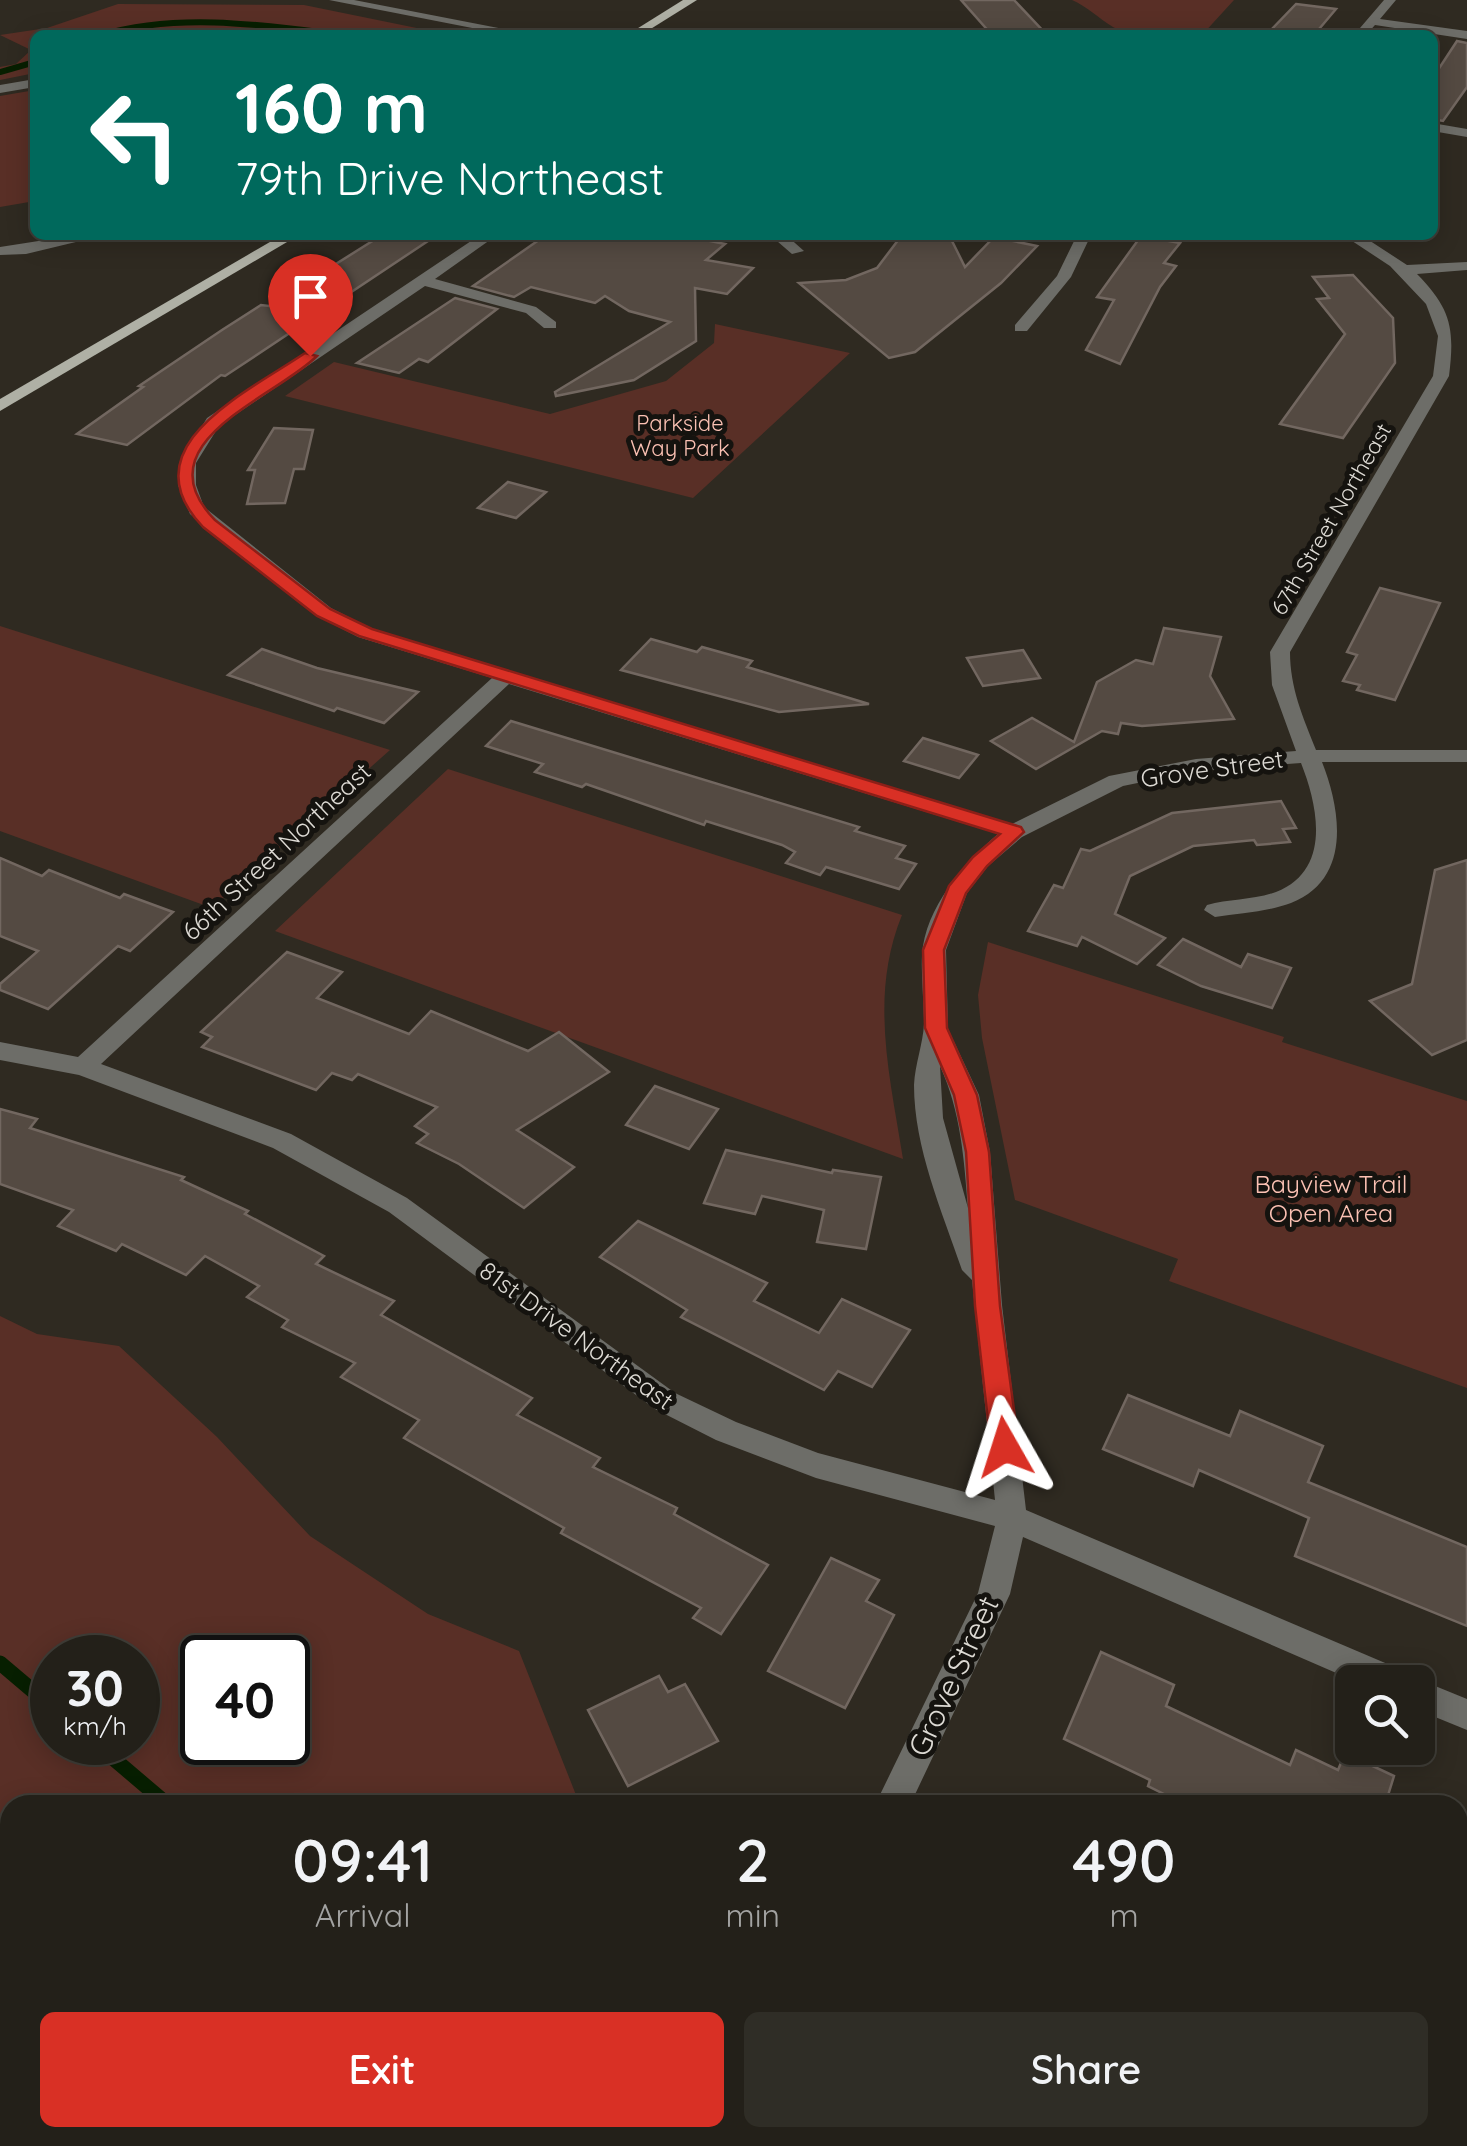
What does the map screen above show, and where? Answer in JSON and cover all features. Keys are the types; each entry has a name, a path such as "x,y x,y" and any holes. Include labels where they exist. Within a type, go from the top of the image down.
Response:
{"main road":[{"path":"641,30 691,0"},
{"path":"0,406 283,240"}],"street":[{"path":"334,0 500,30"},
{"path":"1364,30 1390,0"},
{"path":"1372,21 1433,30"},
{"path":"1438,31 1467,35"},
{"path":"0,89 30,84"},
{"path":"1438,128 1467,132"},
{"path":"0,251 74,240"},
{"path":"482,240 212,422 194,444 187,461 186,489 196,510 324,612 366,632 1014,832"},
{"path":"783,240 797,251"},
{"path":"1021,328 1064,277 1082,240"},
{"name":"67th Street Northeast","path":"1215,910 1288,896 1313,878 1324,860 1329,820 1282,688 1280,652 1440,376 1446,337 1429,296 1404,270 1358,240"},
{"path":"1404,270 1467,266"},
{"path":"422,280 531,310 550,325"},
{"name":"66th Street Northeast","path":"82,1067 506,676"},
{"name":"Grove Street","path":"988,1306 940,1162 927,1096 928,1049 936,1028 934,950 956,891 980,862 1014,832 1116,782 1196,765 1308,756 1467,756"},
{"name":"Grove Street","path":"897,1795 994,1594 1012,1518 988,1306 978,1152 966,1095 936,1028"},
{"name":"81st Drive Northeast","path":"0,1050 82,1067 282,1141 398,1205 665,1401 719,1428 816,1465 1012,1518 1353,1665"},
{"path":"1435,1701 1467,1715"}],"green space":[{"path":"1072,0 1234,0 1207,30 1120,30"},
{"path":"118,4 304,5 426,30 34,30"},
{"path":"30,31 30,50 0,35"},
{"path":"30,51 30,74 0,80 0,67 16,64"},
{"path":"30,91 30,202 0,207 0,96"},
{"name":"Parkside Way Park","path":"715,324 850,353 693,498 285,396 334,362 550,414 666,381 714,343"},
{"path":"0,626 390,750 212,908 0,831"},
{"path":"448,769 902,915 892,945 884,1006 888,1067 903,1159 275,931"},
{"name":"Bayview Trail Open Area","path":"988,942 1284,1037 1282,1042 1467,1101 1467,1388 1169,1281 1178,1259 1015,1200 982,1038 978,995"},
{"path":"0,1316 37,1334 119,1346 217,1437 310,1536 428,1614 519,1651 576,1795 0,1795"}],"building":[{"path":"961,0 1014,0 1042,30 988,30"},
{"path":"1296,4 1336,9 1318,30 1272,29"},
{"path":"1457,41 1467,43 1467,87 1443,121 1438,120 1438,70"},
{"path":"374,240 429,240 225,376 221,375 127,445 77,434 222,330 261,305 269,306"},
{"path":"539,240 705,240 725,244 706,260 753,268 727,294 695,288 696,341 634,380 556,396 555,392 670,322 629,311 605,296 595,303 531,287 514,297 473,286"},
{"path":"898,240 952,240 965,267 991,240 1037,246 1001,283 915,352 889,358 799,283 846,280 877,268"},
{"path":"1138,240 1180,243 1164,263 1176,266 1160,287 1120,364 1086,350 1114,300 1097,297"},
{"path":"1353,275 1393,318 1395,363 1343,438 1280,424 1345,334 1317,299 1329,298 1313,277"},
{"path":"455,298 497,309 428,362 419,359 399,373 357,363"},
{"path":"274,428 313,430 304,469 294,469 285,503 247,504 255,470 248,470"},
{"path":"508,482 546,492 516,518 478,508"},
{"path":"1380,588 1440,603 1395,700 1357,690 1360,685 1343,681 1357,655 1347,652"},
{"path":"1164,628 1221,637 1210,676 1234,719 1142,726 1121,723 1118,734 1102,731 1036,769 991,741 1032,718 1074,742 1097,682 1136,660 1153,664"},
{"path":"651,639 697,652 702,647 752,661 747,667 869,704 779,712 621,670"},
{"path":"262,649 317,668 418,692 384,723 337,708 334,711 228,675"},
{"path":"1023,650 1040,678 983,686 967,658"},
{"path":"511,721 859,827 855,831 905,846 896,858 916,864 899,889 826,867 820,875 786,863 795,852 782,845 535,772 543,764 486,746"},
{"path":"923,738 978,755 959,778 904,761"},
{"path":"1281,801 1296,828 1283,829 1290,842 1257,845 1254,840 1193,846 1130,876 1115,914 1165,938 1137,964 1082,937 1077,946 1028,931 1054,885 1063,888 1081,849 1090,851 1172,813"},
{"path":"0,858 42,876 49,870 120,898 124,894 173,912 130,951 118,946 48,1009 0,990 0,984 38,951 0,936"},
{"path":"1467,860 1467,1040 1432,1055 1370,1001 1412,984 1435,870"},
{"path":"1183,939 1241,967 1248,954 1291,968 1272,1008 1201,986 1158,965"},
{"path":"287,952 342,972 317,998 409,1034 431,1011 528,1051 559,1032 609,1072 517,1130 574,1167 524,1208 459,1164 417,1143 428,1134 415,1126 437,1107 358,1074 352,1080 332,1073 316,1090 202,1047 212,1037 201,1032"},
{"path":"655,1086 718,1109 689,1149 626,1125"},
{"path":"0,1109 37,1119 30,1128 184,1177 181,1180 248,1211 245,1214 324,1256 316,1264 394,1301 381,1315 532,1398 517,1415 600,1458 593,1467 677,1508 674,1514 768,1565 721,1634 693,1618 701,1608 561,1533 564,1528 404,1438 419,1420 341,1377 355,1363 282,1327 288,1320 247,1297 259,1286 205,1256 186,1275 122,1244 116,1251 58,1226 73,1210 0,1184"},
{"path":"726,1150 832,1173 833,1170 881,1177 866,1249 817,1242 824,1210 762,1196 755,1214 704,1203"},
{"path":"638,1221 767,1283 754,1301 819,1333 842,1299 910,1330 872,1387 838,1371 824,1390 681,1317 687,1310 600,1257"},
{"path":"1128,1395 1230,1436 1240,1411 1323,1446 1308,1482 1467,1547 1467,1626 1295,1556 1309,1518 1199,1470 1193,1486 1103,1449"},
{"path":"831,1558 879,1580 866,1601 894,1615 845,1708 768,1671"},
{"path":"1101,1652 1174,1685 1166,1706 1290,1765 1296,1750 1338,1770 1340,1765 1371,1765 1394,1776 1388,1795 1166,1795 1148,1786 1150,1780 1064,1739"},
{"path":"659,1676 668,1692 685,1684 718,1741 628,1786 588,1710"}],"waterway":[{"path":"122,30 191,22 298,30"},
{"path":"0,72 30,63"},
{"path":"0,1663 30,1688"},
{"path":"121,1765 156,1795"}],"route":[{"path":"310,356 212,422 194,444 187,461 186,489 196,510 209,524 324,612 366,632 961,812 1014,832 980,862 956,891 934,950 936,1028 966,1095 978,1152 988,1306 1005,1447"}]}
